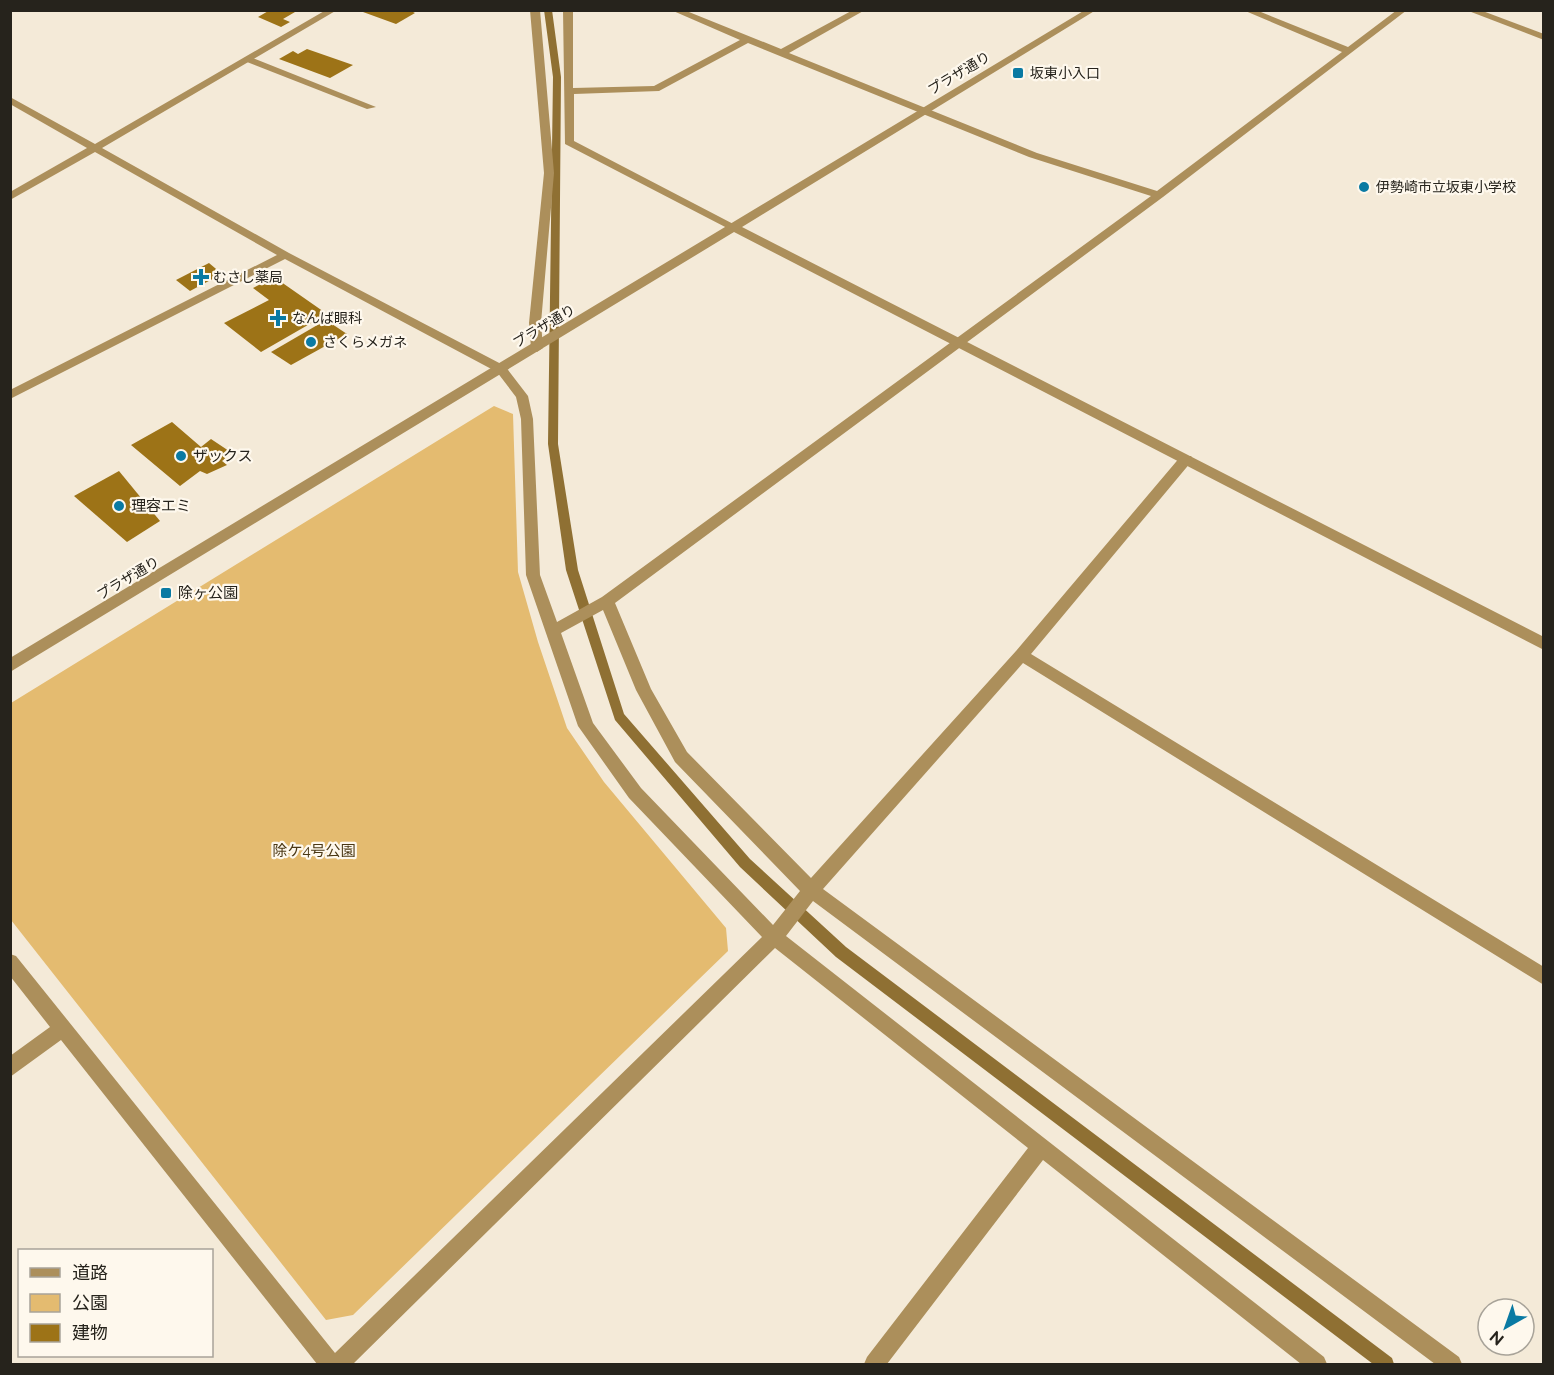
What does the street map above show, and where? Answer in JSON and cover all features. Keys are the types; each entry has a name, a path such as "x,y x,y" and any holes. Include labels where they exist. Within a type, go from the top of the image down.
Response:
{"street":[{"path":"10,197 333,10"},
{"path":"535,10 549,173 535,323 537,348"},
{"path":"568,10 569,142 1544,644"},
{"path":"675,10 1033,155 1159,195"},
{"path":"781,53 861,10"},
{"name":"プラザ通り","path":"10,666 1092,10"},
{"path":"1246,10 1349,51"},
{"path":"552,631 607,601 1159,195 1403,10"},
{"path":"1470,10 1544,37"},
{"path":"568,91 656,89 747,40"},
{"path":"250,60 371,107"},
{"path":"10,100 285,255 501,369 522,396 527,419 533,575 586,726 635,793 774,938 1317,1365"},
{"path":"10,395 285,255"},
{"path":"339,1365 774,938 811,890 1021,655 1186,459"},
{"path":"607,601 644,690 681,757 811,890 1452,1365"},
{"path":"1021,655 1544,976"},
{"path":"10,962 330,1365"},
{"path":"10,1068 63,1028"},
{"path":"874,1365 1040,1148"}],"green space":[{"name":"除ケ4号公園","path":"494,406 513,414 518,572 538,642 567,728 604,782 726,928 728,951 353,1315 326,1320 11,920 11,703"}],"building":[{"path":"270,10 295,12 283,19 290,22 281,27 258,17"},
{"path":"365,10 409,10 415,13 396,24 363,12"},
{"path":"307,49 353,65 330,78 279,59 293,51 298,54"},
{"path":"209,263 222,274 190,291 176,280"},
{"path":"274,277 327,314 261,352 224,323 269,300 253,288"},
{"path":"326,320 347,334 291,365 271,352"},
{"path":"172,422 201,447 211,439 232,453 222,461 227,465 207,474 200,471 180,486 131,445"},
{"path":"119,471 160,521 127,542 74,496"}],"waterway":[{"path":"548,10 557,77 553,444 572,570 619,716 745,863 841,952 1386,1364"}],"place":[{"name":"坂東小入口","path":"1018,73"},
{"name":"伊勢崎市立坂東小学校","path":"1364,187"},
{"name":"むさし薬局","path":"201,277"},
{"name":"なんば眼科","path":"278,318"},
{"name":"さくらメガネ","path":"311,342"},
{"name":"ザックス","path":"181,456"},
{"name":"理容エミ","path":"119,506"},
{"name":"除ヶ公園","path":"166,593"}]}
